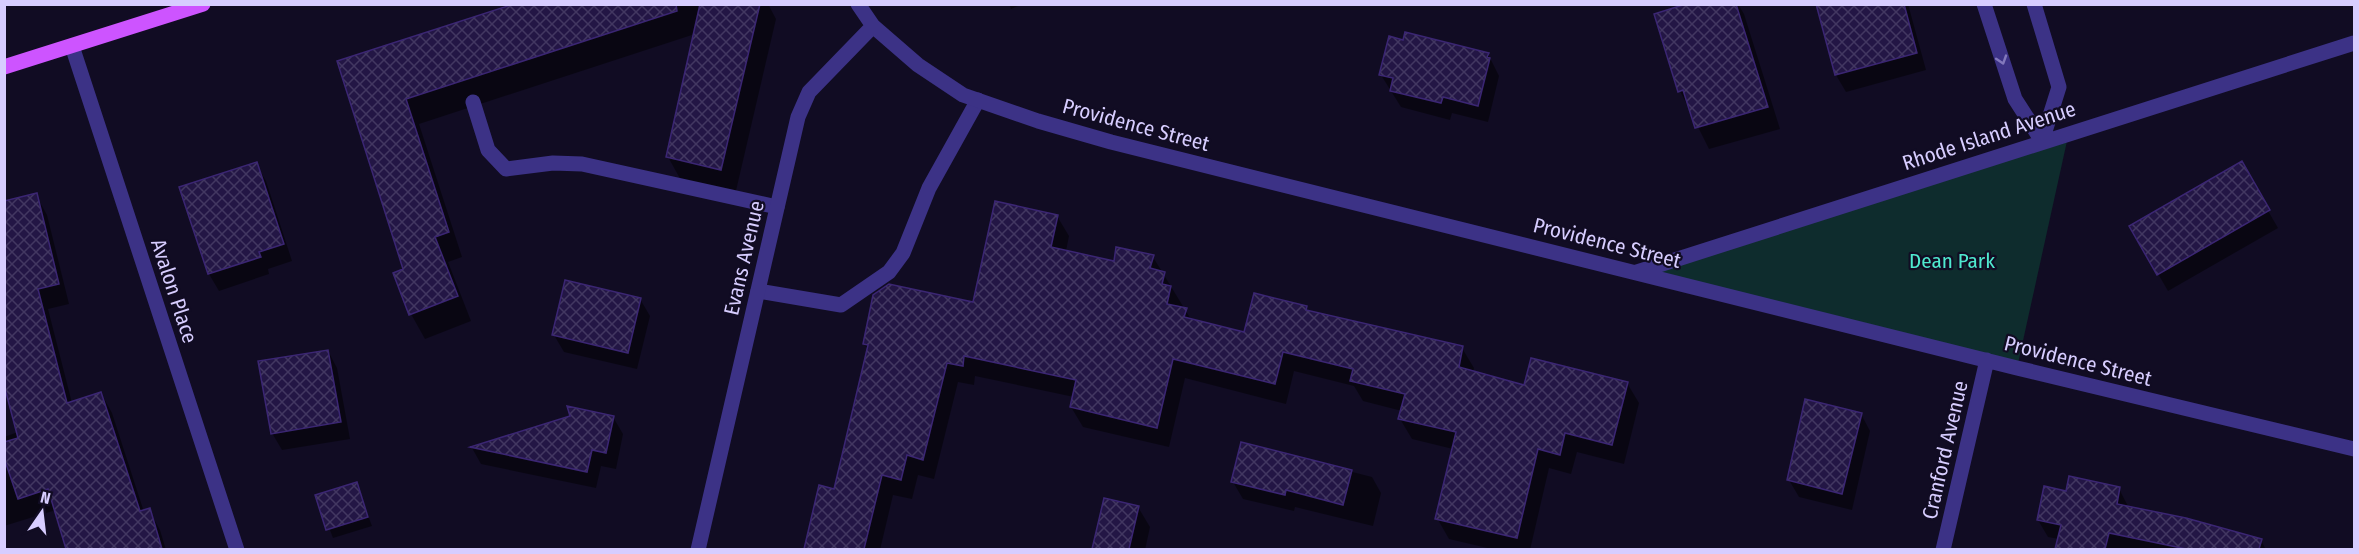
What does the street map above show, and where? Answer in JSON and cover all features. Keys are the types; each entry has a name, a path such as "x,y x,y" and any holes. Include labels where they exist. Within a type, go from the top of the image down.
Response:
{"main road":[{"path":"4,67 203,4"}],"street":[{"path":"858,4 873,26"},
{"path":"1984,4 2015,99 2042,141"},
{"path":"2034,4 2059,87 2042,141"},
{"name":"Providence Street","path":"873,26 918,65 963,95 1111,142 2355,449"},
{"name":"Evans Avenue","path":"698,549 798,117 809,92 873,26"},
{"name":"Rhode Island Avenue","path":"1637,272 2355,43"},
{"name":"Avalon Place","path":"72,46 237,549"},
{"path":"758,291 841,305 889,272 903,253 929,188 978,100"},
{"path":"473,102 488,150 506,169 554,163 582,164 777,207"},
{"name":"Cranford Avenue","path":"1943,549 1987,360"}],"green space":[{"name":"Dean Park","path":"2069,132 2017,368 1637,272"}],"building":[{"path":"514,4 676,4 677,11 406,99 449,232 435,237 458,296 409,315 393,273 403,269 337,61"},
{"path":"700,4 760,4 721,170 666,157"},
{"path":"1686,4 1736,4 1768,107 1695,128 1683,90 1678,92 1654,14"},
{"path":"1816,4 1904,4 1917,53 1835,75"},
{"path":"1405,32 1489,53 1487,57 1490,58 1478,106 1443,97 1441,103 1390,91 1393,78 1379,75 1389,36 1403,40"},
{"path":"2242,161 2270,210 2157,275 2129,226"},
{"path":"257,162 284,244 259,252 261,257 208,274 179,187"},
{"path":"37,193 59,284 38,289 67,403 101,392 140,511 150,508 162,549 66,549 48,489 18,499 4,458 4,442 18,438 4,385 4,201"},
{"path":"995,201 1058,215 1051,247 1114,261 1116,247 1154,255 1150,268 1165,272 1162,284 1171,286 1167,304 1187,308 1184,317 1244,332 1254,293 1307,306 1306,310 1463,346 1459,367 1524,385 1531,358 1628,382 1612,445 1565,433 1560,455 1538,449 1517,538 1435,519 1456,432 1398,419 1405,394 1350,381 1353,369 1283,352 1275,384 1173,359 1157,428 1070,407 1076,380 964,356 963,366 947,363 923,460 907,455 901,480 882,475 864,549 804,549 819,485 834,489 868,345 863,344 873,295 889,284 973,302"},
{"path":"565,280 641,298 628,353 552,335"},
{"path":"328,350 341,422 271,434 258,361"},
{"path":"1805,399 1862,413 1842,494 1787,480"},
{"path":"567,406 614,416 606,453 592,450 587,472 470,447 570,416"},
{"path":"1241,442 1352,470 1343,505 1286,490 1285,495 1231,482"},
{"path":"2069,476 2120,487 2117,504 2186,518 2262,539 2259,549 2186,549 2109,533 2105,549 2055,549 2061,525 2037,520 2044,486 2066,491"},
{"path":"357,482 368,517 326,530 315,495"},
{"path":"1104,498 1139,506 1129,549 1092,549"}]}
